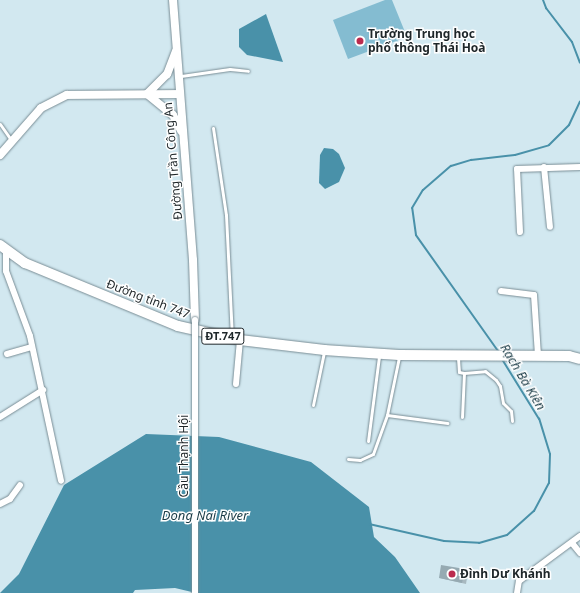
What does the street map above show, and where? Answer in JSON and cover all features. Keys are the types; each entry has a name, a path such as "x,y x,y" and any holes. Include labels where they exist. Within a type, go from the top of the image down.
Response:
{"main road":[{"name":"Đường tỉnh 747","path":"3,247 25,262 178,326 236,339 324,350 399,355 461,356"},
{"name":"ĐT.747","path":"461,356 535,356 580,359"}],"street":[{"name":"Đường Trần Công An","path":"173,0 193,260 195,320"},
{"path":"147,94 167,74 177,48"},
{"path":"147,94 173,115 184,140"},
{"path":"0,155 11,140 41,108 67,95 180,94"},
{"path":"544,167 550,227"},
{"path":"520,232 516,172 520,169 544,167 580,167"},
{"path":"3,247 6,270 32,347 43,390 61,481"},
{"path":"501,291 534,295 535,356"},
{"name":"Cầu Thạnh Hội","path":"195,320 196,593"},
{"path":"236,339 236,384"},
{"path":"7,354 32,347"},
{"path":"0,417 43,390"},
{"path":"0,504 10,499 20,485"},
{"path":"517,593 519,581 580,536"},
{"path":"572,543 580,553"}],"lane":[{"path":"179,76 230,69 248,71"},
{"path":"0,124 11,140"},
{"path":"213,128 226,215 236,339"},
{"path":"313,404 324,350"},
{"path":"368,441 379,354"},
{"path":"348,459 360,460 373,454 387,415 399,355"},
{"path":"461,356 459,372 485,371 496,380 500,386 503,403 511,411 512,421"},
{"path":"462,417 464,373"},
{"path":"387,415 447,423"}],"shaded area":[{"path":"385,0 392,0 407,37 348,59 333,20"}],"water":[{"path":"266,14 283,62 247,55 239,47 239,29"},
{"path":"324,148 333,149 339,154 345,168 339,182 325,189 319,183 320,155"},
{"name":"Dong Nai River","path":"146,434 219,437 311,462 369,507 374,537 395,557 420,593 196,593 175,588 135,590 133,593 0,593 19,574 64,485"}],"building":[{"name":"Đình Dư Khánh","path":"441,565 465,569 462,583 439,578"}],"waterway":[{"name":"Rạch Bà Kiên","path":"543,0 546,8 572,42 580,63"},
{"name":"Rạch Bà Kiên","path":"498,351 416,235 412,208 423,190 451,166 471,160 515,155 549,145 569,125 580,101"},
{"name":"Rạch Bà Kiên","path":"369,524 444,541 479,543 507,535 534,511 549,483 550,454 539,419 502,359"}],"place":[{"name":"Trường Trung học phổ thông Thái Hoà","path":"360,41"},
{"name":"Đình Dư Khánh","path":"452,574"}]}
